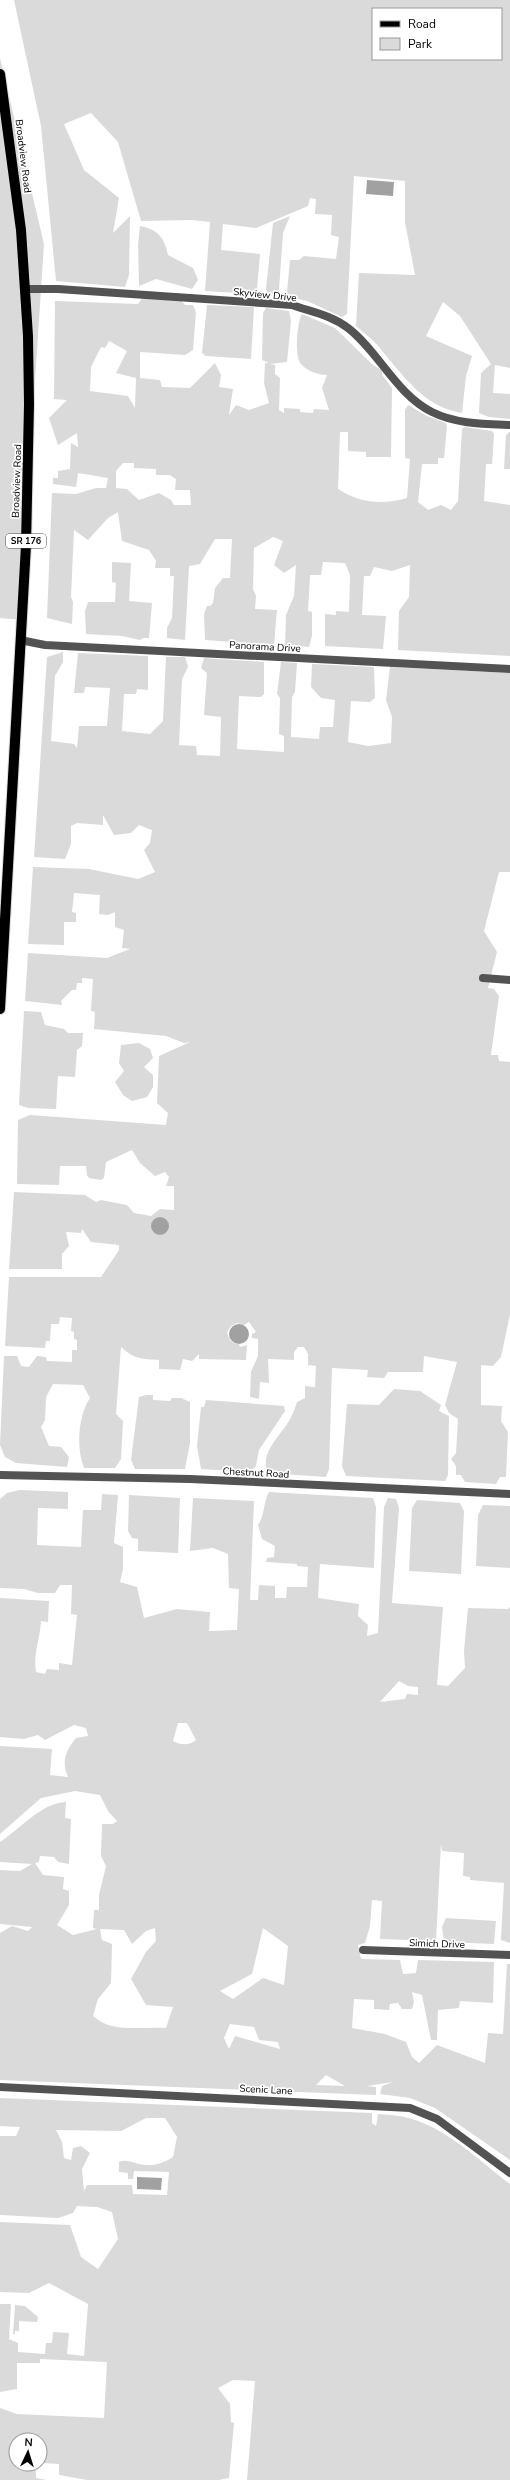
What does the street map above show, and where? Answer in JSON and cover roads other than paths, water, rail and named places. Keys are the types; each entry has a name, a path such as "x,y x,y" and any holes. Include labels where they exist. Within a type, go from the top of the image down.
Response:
{"main road":[{"name":"Broadview Road","path":"0,74 14,165 26,289 29,362 29,458 0,1009"}],"street":[{"name":"Skyview Drive","path":"26,289 58,289 292,305 325,314 348,328 408,394 432,412 472,423 510,425"},
{"name":"Panorama Drive","path":"20,640 45,644 510,669"},
{"path":"483,978 510,980"},
{"name":"Chestnut Road","path":"0,1475 198,1480 510,1494"},
{"name":"Simich Drive","path":"363,1950 510,1955"},
{"name":"Scenic Lane","path":"0,2087 410,2108 437,2119 510,2173"}]}
